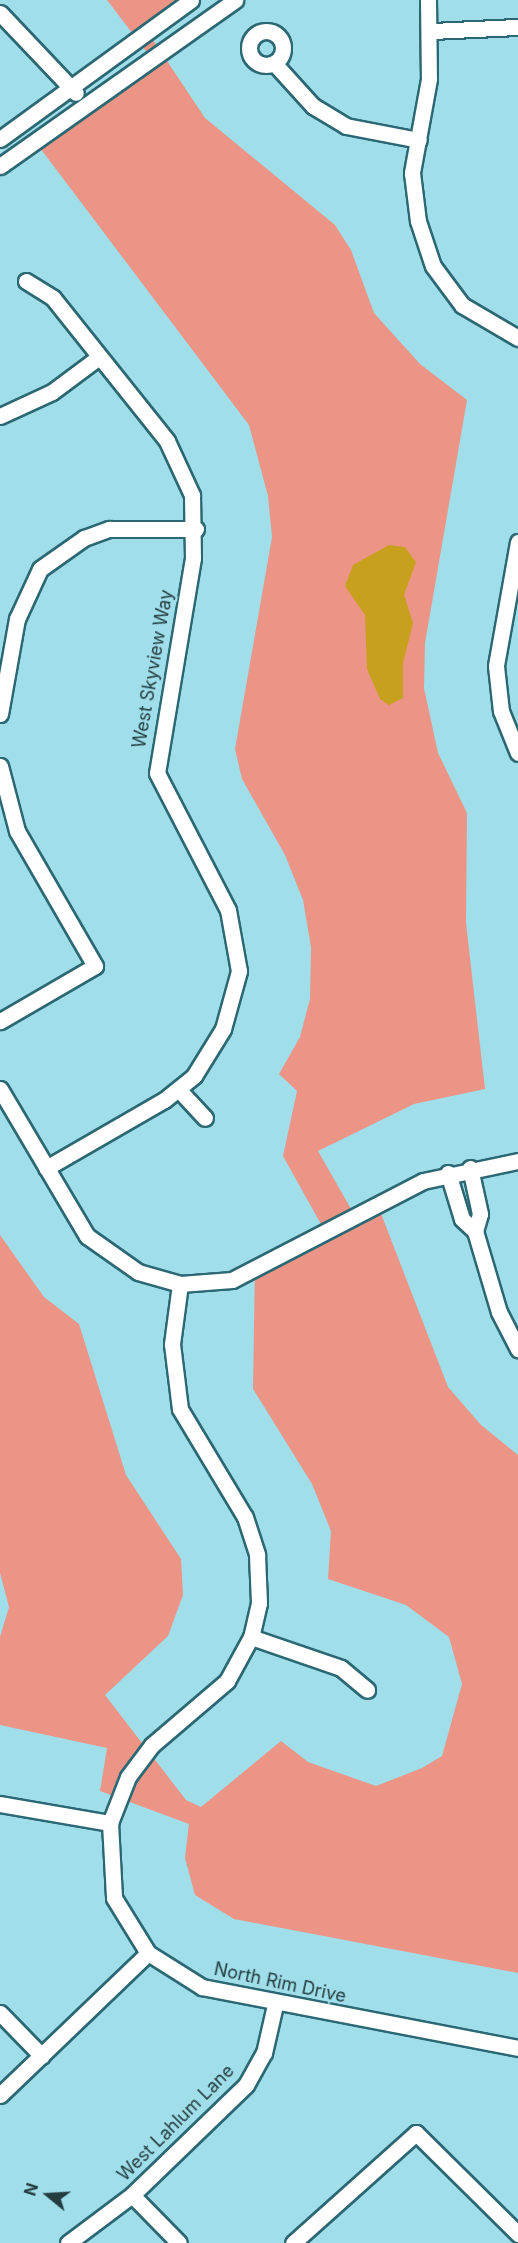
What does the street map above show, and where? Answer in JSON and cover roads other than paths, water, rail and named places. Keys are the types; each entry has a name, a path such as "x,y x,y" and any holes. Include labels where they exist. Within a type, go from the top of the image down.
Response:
{"street":[{"path":"0,139 190,0"},
{"path":"0,166 235,0"},
{"path":"428,0 432,31 414,192 433,266 462,304 518,338"},
{"path":"0,13 71,86 85,104"},
{"path":"432,31 518,27"},
{"path":"274,63 313,106 346,126 419,140"},
{"name":"West Skyview Way","path":"26,281 52,298 181,465 196,529 157,773 228,910 238,971 233,1005 213,1051 179,1090 46,1168"},
{"path":"0,416 43,397 99,357"},
{"path":"0,714 17,619 40,569 109,529 196,529"},
{"path":"518,542 496,666 501,711 518,753"},
{"path":"0,766 17,831 94,966 0,1021"},
{"path":"0,1089 77,1223 101,1250 138,1272 180,1284 232,1280 258,1270 399,1193 448,1173 518,1161"},
{"path":"179,1090 205,1118"},
{"path":"470,1168 480,1214 475,1231"},
{"path":"448,1173 462,1219 475,1231 499,1312 518,1349"},
{"name":"North Rim Drive","path":"180,1284 172,1344 175,1389 193,1436 235,1498 254,1538 260,1574 251,1637 221,1688 138,1762 110,1823 114,1899 148,1953 202,1987 275,2005 518,2048"},
{"path":"251,1637 341,1668 367,1690"},
{"path":"0,1804 110,1823"},
{"path":"0,2095 148,1953"},
{"name":"West Lahlum Lane","path":"68,2243 132,2195 246,2085 264,2053 275,2005"},
{"path":"0,2013 42,2056"},
{"path":"293,2243 416,2133 518,2234 508,2243"},
{"path":"132,2195 179,2243"}]}
